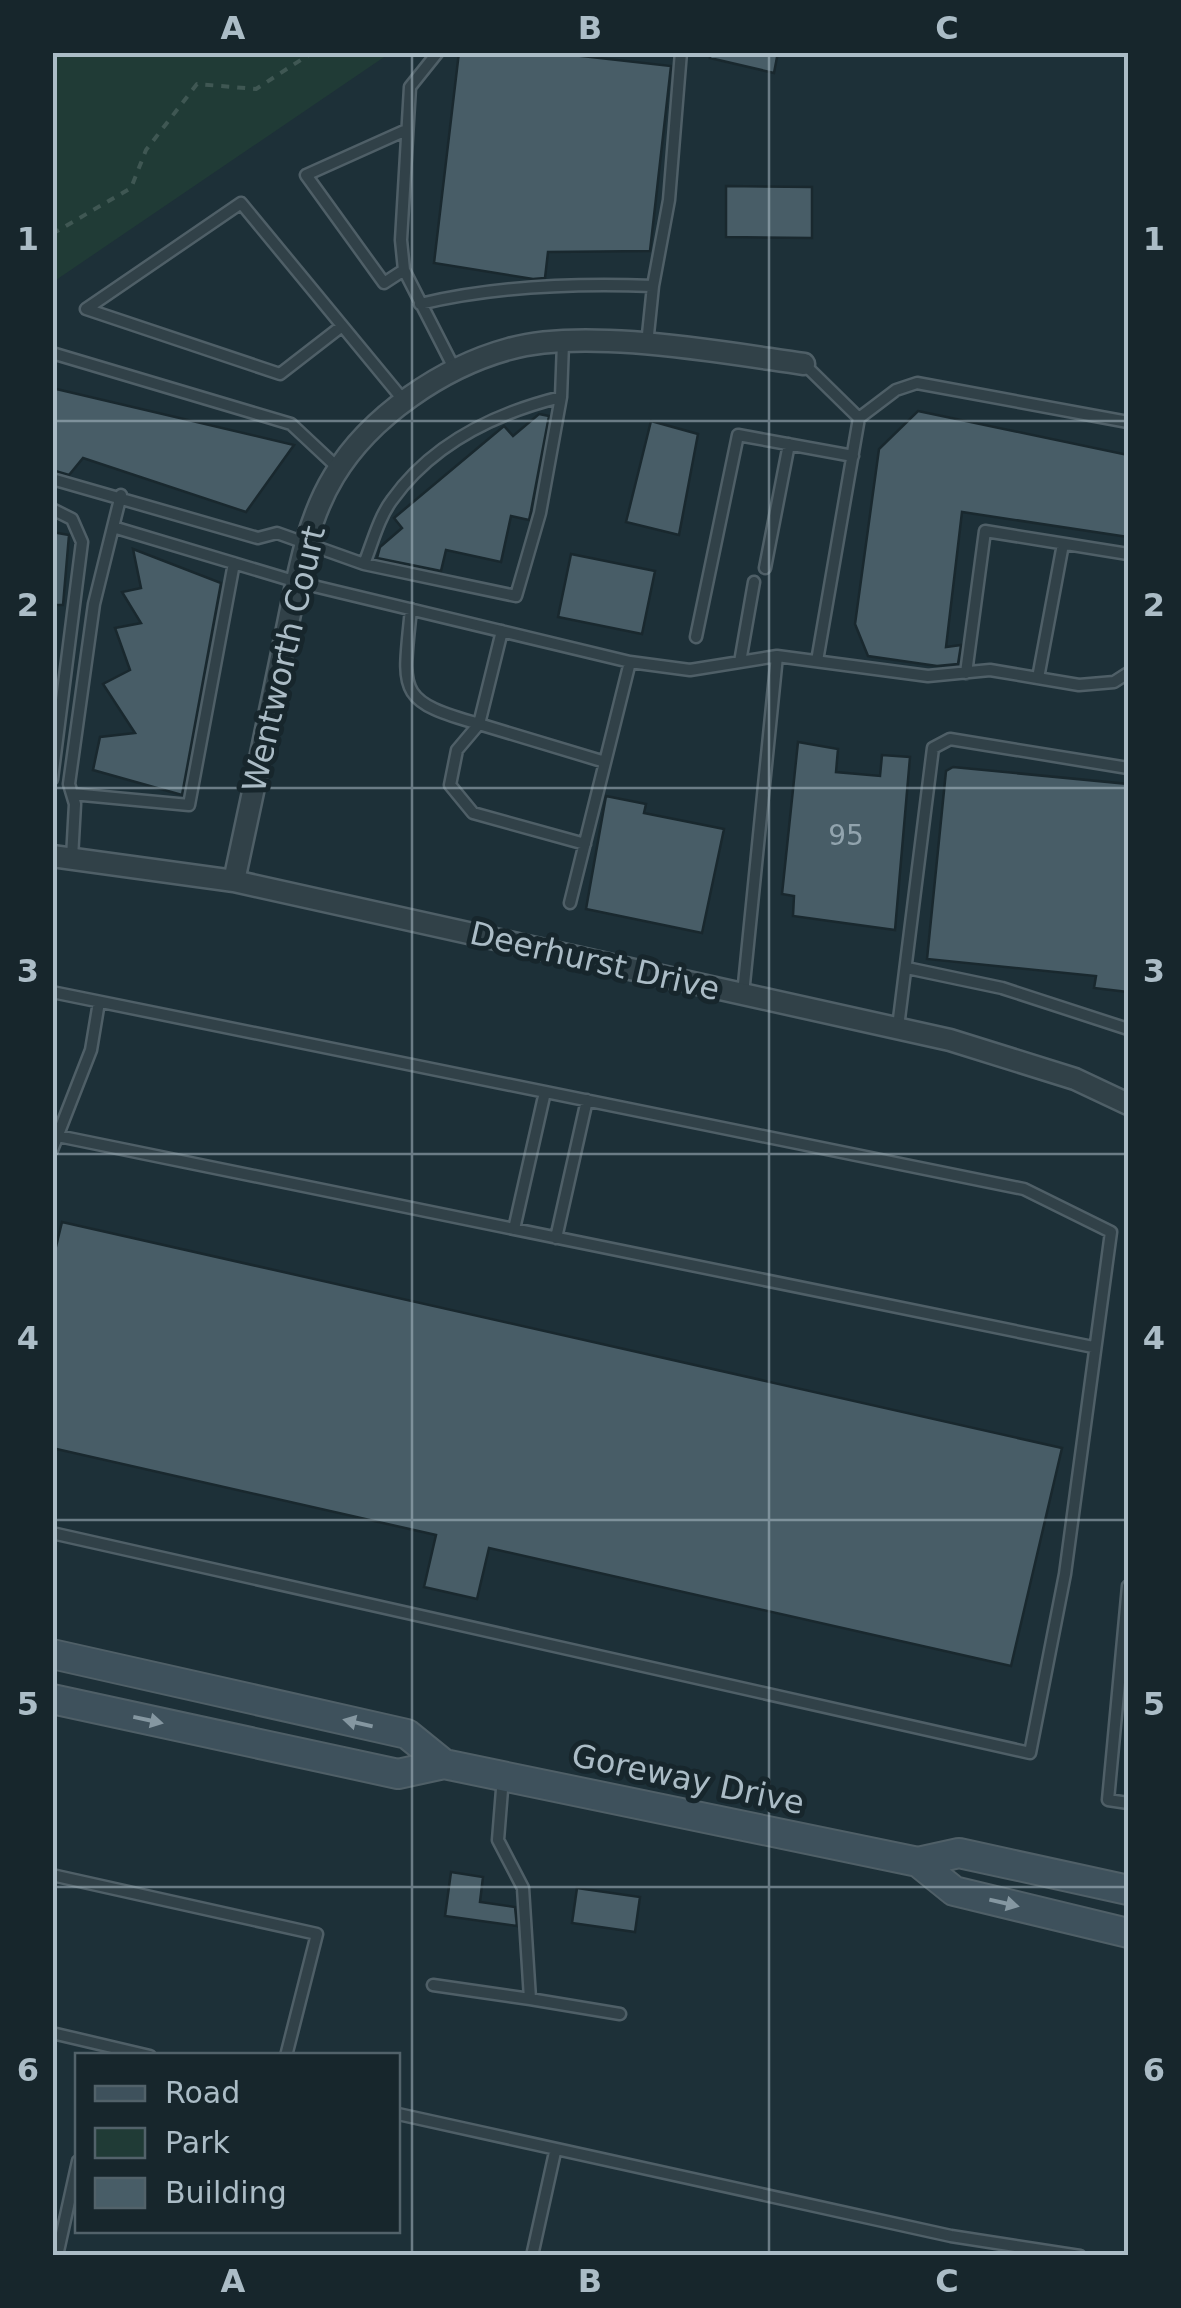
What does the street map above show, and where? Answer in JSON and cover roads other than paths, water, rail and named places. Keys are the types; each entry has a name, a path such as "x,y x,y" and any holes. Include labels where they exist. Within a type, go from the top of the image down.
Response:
{"main road":[{"name":"Goreway Drive","path":"52,1654 406,1734 444,1764"},
{"name":"Goreway Drive","path":"52,1699 398,1774 444,1764 918,1862 959,1853 1128,1890"},
{"name":"Goreway Drive","path":"918,1862 954,1891 1128,1932"}],"street":[{"name":"Wentworth Court","path":"234,881 306,544 339,469 374,427 455,370 511,348 563,343 647,345 804,364"},
{"name":"Deerhurst Drive","path":"62,857 234,881 898,1028 1075,1078 1128,1103"}],"lane":[{"path":"438,52 410,87 404,131 404,270 455,370"},
{"path":"647,345 669,200 681,52"},
{"path":"404,131 306,175 384,283 404,270"},
{"path":"342,326 280,374 86,309 240,204 406,402"},
{"path":"420,304 457,295 592,284 653,286"},
{"path":"52,479 121,495 258,538 277,533 364,564 516,596 540,513 561,397 563,343"},
{"path":"52,354 291,424 339,469"},
{"path":"804,364 860,418"},
{"path":"818,662 860,418 896,390 917,383 1128,422"},
{"path":"364,564 390,502 420,468 477,425 561,397"},
{"path":"696,637 738,435 853,456"},
{"path":"765,568 790,444"},
{"path":"62,857 94,604 121,495"},
{"path":"52,509 72,519 82,542 52,779"},
{"path":"113,527 297,582 630,662 690,670 777,656 928,676 990,670 1079,685 1114,682 1128,672"},
{"path":"966,673 985,531 1128,554"},
{"path":"1038,678 1062,544"},
{"path":"72,794 189,806 234,563"},
{"path":"740,662 754,582"},
{"path":"411,610 404,674 428,710 605,762"},
{"path":"502,631 479,724 457,750 450,785 473,814 585,844"},
{"path":"743,994 777,656"},
{"path":"570,903 630,662"},
{"path":"898,1028 932,748 950,738 1128,768"},
{"path":"907,968 1002,988 1128,1030"},
{"path":"52,992 1024,1189 1111,1232 1065,1574 1030,1753 52,1533"},
{"path":"52,1150 92,1050 99,1002"},
{"path":"514,1229 545,1092"},
{"path":"556,1238 587,1100"},
{"path":"58,1136 1094,1347"},
{"path":"1128,1586 1108,1800 1128,1803"},
{"path":"504,1776 498,1840 522,1888 530,1999"},
{"path":"52,1875 317,1934 287,2053"},
{"path":"433,1984 620,2014"},
{"path":"52,2033 102,2050"},
{"path":"400,2114 555,2152 950,2236 1080,2256"},
{"path":"532,2256 555,2152"},
{"path":"57,2256 75,2175"}]}
